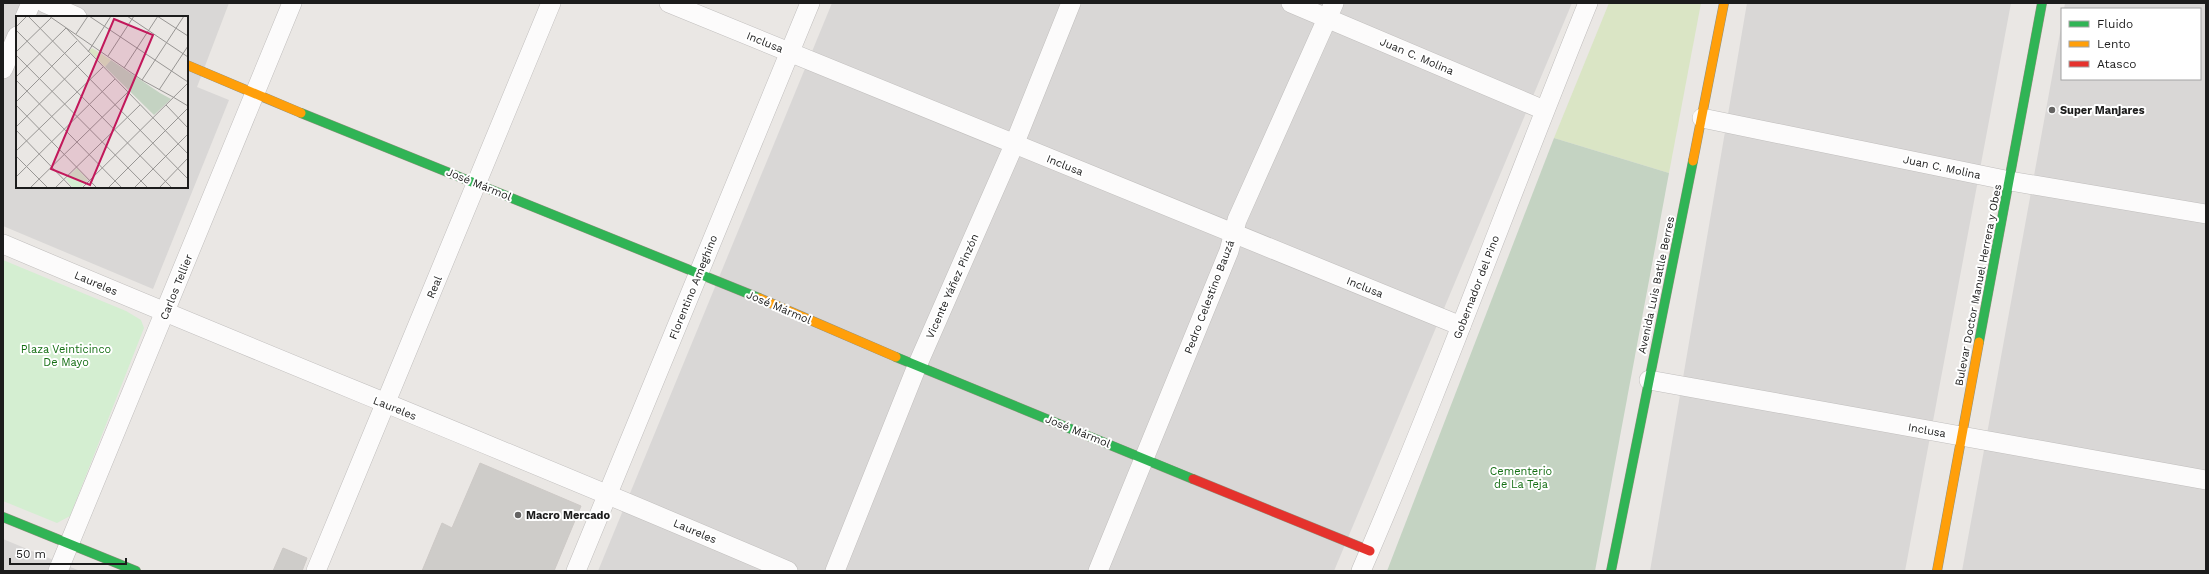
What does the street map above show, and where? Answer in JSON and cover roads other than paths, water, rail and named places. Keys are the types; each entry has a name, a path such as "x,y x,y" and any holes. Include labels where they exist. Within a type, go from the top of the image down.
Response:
{"main road":[{"name":"Avenida Luis Batlle Berres","path":"1611,571 1724,3"},
{"name":"Bulevar Doctor Manuel Herrera y Obes","path":"1937,571 2042,3"},
{"name":"José Mármol","path":"188,65 253,94 699,273 917,366 1144,457 1370,551"},
{"path":"3,516 136,571"}],"street":[{"path":"25,16 31,3"},
{"path":"45,3 75,16"},
{"name":"Carlos Tellier","path":"58,571 165,313 253,94 292,3"},
{"name":"Real","path":"316,571 551,3"},
{"name":"Inclusa","path":"670,3 1014,145 1461,326"},
{"name":"Florentino Ameghino","path":"576,571 810,3"},
{"name":"Vicente Yáñez Pinzón","path":"835,571 917,366 1014,145 1071,3"},
{"name":"Juan C. Molina","path":"1291,3 1331,11 1544,110"},
{"name":"Gobernador del Pino","path":"1361,571 1461,326 1544,110 1588,3"},
{"name":"Pedro Celestino Bauzá","path":"1098,571 1229,251 1237,220 1331,11"},
{"path":"3,70 16,38"},
{"name":"Juan C. Molina","path":"1702,118 2010,181 2206,214"},
{"name":"Laureles","path":"3,244 385,404 609,494 788,571"},
{"name":"Inclusa","path":"1649,380 2206,480"}],"place":[{"name":"Super Manjares","path":"2052,110"},
{"name":"Macro Mercado","path":"518,515"}],"park label":[{"name":"Plaza Veinticinco De Mayo","path":"66,355"},
{"name":"Cementerio de La Teja","path":"1521,477"}]}
